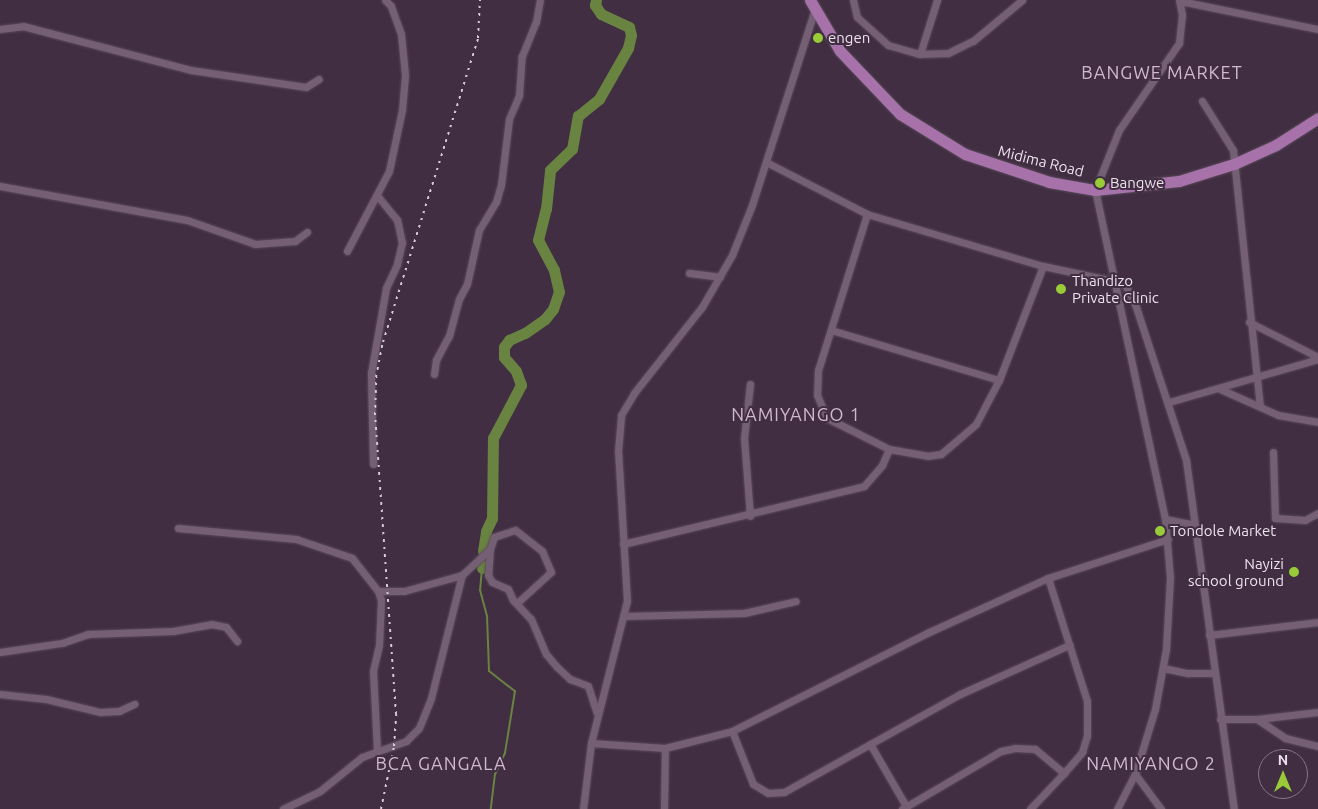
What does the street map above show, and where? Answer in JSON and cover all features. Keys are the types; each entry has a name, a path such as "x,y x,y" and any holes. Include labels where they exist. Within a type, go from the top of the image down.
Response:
{"main road":[{"name":"Midima Road","path":"812,5 840,51 900,114 965,154 992,165 1095,190 1179,181 1234,164 1276,145 1318,118"}],"street":[{"path":"347,251 377,195 391,162 402,110 405,75 401,34 391,6 385,0"},
{"path":"434,374 436,360 449,336 459,300 467,284 479,230 496,202 501,185 509,118 518,95 522,56 536,22 540,0"},
{"path":"853,0 856,17 888,45 920,54 948,53 973,41 1022,0"},
{"path":"920,54 937,0"},
{"path":"1117,809 1135,774 1151,725 1163,668 1170,593 1168,539 1165,519 1112,282 1095,190 1119,130 1179,43 1179,0 1318,29"},
{"path":"583,809 591,743 625,616 628,594 618,451 621,415 634,393 702,307 720,277 743,230 766,162 812,5"},
{"path":"0,29 23,26 191,70 306,87 319,79"},
{"path":"1202,101 1230,141 1260,407"},
{"path":"766,162 867,214 1043,266 1124,283 1135,304 1169,402 1186,460 1213,673 1234,809"},
{"path":"0,186 187,220 255,244 295,241 307,232"},
{"path":"373,464 371,372 386,288 397,264 402,243 397,220 377,195"},
{"path":"867,214 818,370 817,395 827,418 889,449 927,456 941,454 976,424 999,380 1043,266"},
{"path":"689,273 720,277"},
{"path":"1249,322 1318,358"},
{"path":"831,330 999,380"},
{"path":"1169,402 1220,389 1318,358"},
{"path":"750,384 744,438 750,516"},
{"path":"1220,389 1278,415 1318,422"},
{"path":"623,544 750,516 864,486 882,465 889,449"},
{"path":"1273,452 1275,518 1304,520 1318,513"},
{"path":"1165,519 1195,525"},
{"path":"178,528 296,539 352,558 378,590 381,600 379,644 373,671 377,751"},
{"path":"517,603 548,577 551,572 547,558 536,545 515,530 494,537 490,549 488,575 492,582 508,589 517,603 536,626 546,654 557,667 570,679 588,686 597,716"},
{"path":"591,743 665,748 732,731 929,632 1048,578 1168,539"},
{"path":"378,590 404,591 462,575 490,549"},
{"path":"283,809 320,791 362,757 406,741 424,717 462,575"},
{"path":"1030,809 1082,752 1088,717 1087,701 1048,578"},
{"path":"625,616 744,613 796,601"},
{"path":"1209,634 1318,622"},
{"path":"0,652 62,643 88,634 173,631 212,624 226,627 237,641"},
{"path":"732,731 753,784 768,794 784,792 960,694 1069,644"},
{"path":"1163,668 1187,673 1213,673"},
{"path":"0,694 44,698 100,712 119,710 134,704"},
{"path":"1220,719 1257,719 1318,712"},
{"path":"1257,719 1285,738 1318,746"},
{"path":"870,744 904,808 985,760 1015,748 1035,749 1064,773"},
{"path":"664,809 665,748"},
{"path":"1135,774 1161,809"}],"waterway":[{"path":"483,551 486,531 492,518 493,438 521,385 516,371 504,357 504,347 509,340 525,333 545,319 553,309 559,292 554,270 538,240 546,209 550,170 572,149 578,116 599,99 628,48 631,35 629,27 601,14 595,5 596,0"},
{"path":"482,568 483,557"},
{"path":"482,568 480,590 487,616 489,671 515,691 505,753 495,774 491,809"}],"railway":[{"path":"381,809 394,746 396,714 375,415 376,377 383,342 478,38 480,0"}],"place":[{"name":"engen","path":"818,38"},
{"name":"Bangwe","path":"1100,183"},
{"name":"Thandizo Private Clinic","path":"1061,289"},
{"name":"Tondole Market","path":"1160,531"},
{"name":"Nayizi school ground","path":"1294,572"}],"district":[{"name":"BANGWE MARKET","path":"1162,72"},
{"name":"NAMIYANGO 1","path":"796,414"},
{"name":"BCA GANGALA","path":"441,763"},
{"name":"NAMIYANGO 2","path":"1151,763"}]}
